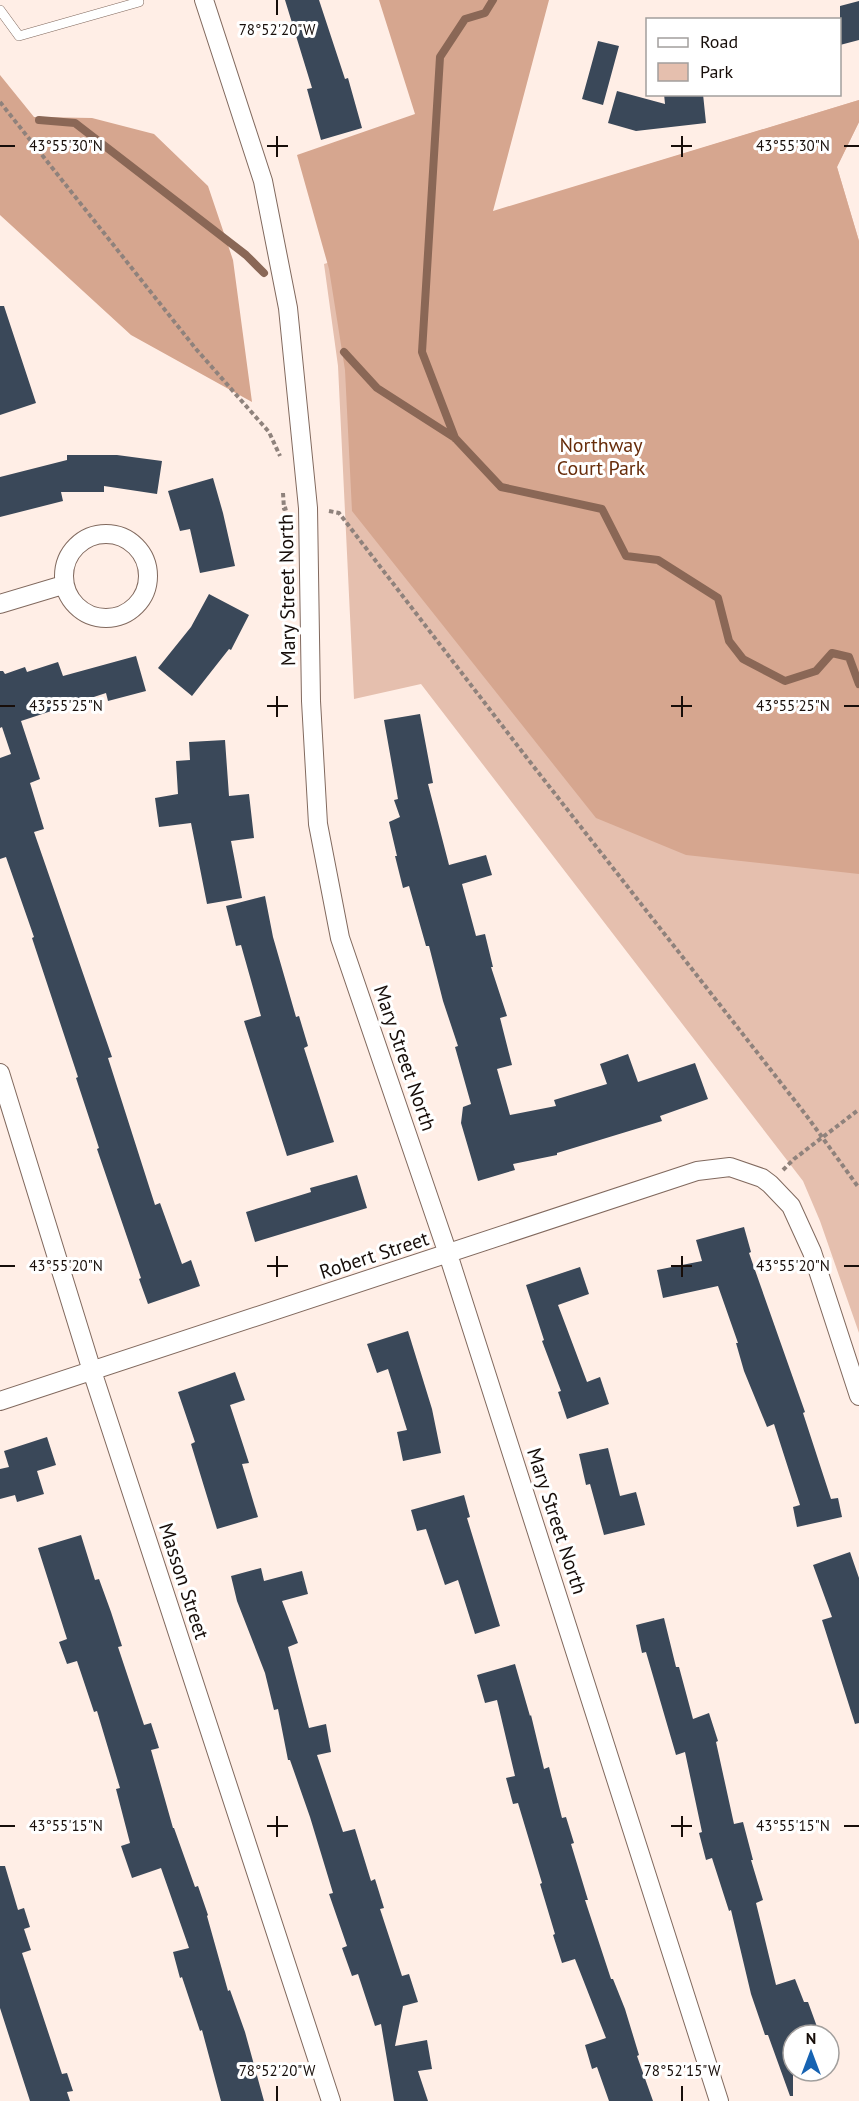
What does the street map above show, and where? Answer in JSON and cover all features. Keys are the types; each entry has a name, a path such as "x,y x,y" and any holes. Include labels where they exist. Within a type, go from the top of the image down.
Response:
{"street":[{"name":"Mary Street North","path":"204,0 263,181 288,308 308,508 311,701 318,824 340,938 448,1254 718,2101"},
{"path":"96,535 120,536 133,543 143,554 148,568 148,585 143,598 133,610 111,619 88,615 82,611 76,606 63,585 65,564 72,551 83,540 96,535"},
{"path":"0,604 63,585"},
{"name":"Masson Street","path":"0,1073 92,1371 331,2101"},
{"name":"Robert Street","path":"0,1401 697,1171 730,1167 766,1181"},
{"path":"766,1181 791,1206 812,1252 859,1396"}],"lane":[{"path":"0,10 19,36 139,2 138,0"}],"path":[{"path":"0,102 196,349 269,432"},
{"path":"339,513 806,1115 859,1188"},
{"path":"766,1181 857,1111"}],"green space":[{"name":"Northway Court Park","path":"379,0 549,0 493,211 859,100 859,122 837,167 859,241 859,874 686,855 596,818 352,511 345,370 329,269 297,155 415,114"},
{"path":"0,75 34,117 92,118 154,134 208,186 233,260 252,402 131,335 0,215"},
{"name":"Northway Court Park","path":"859,100 859,122 837,167 859,241 859,1333 820,1221 803,1181 421,684 354,699 338,366 324,264"}],"building":[{"path":"285,0 319,0 345,79 348,78 362,128 321,140 307,89 312,88"},
{"path":"859,1 859,40 841,45 840,6"},
{"path":"598,41 619,46 603,105 582,99"},
{"path":"617,91 665,104 664,96 703,96 706,123 636,131 608,123"},
{"path":"0,306 4,306 36,403 0,415"},
{"path":"67,455 117,455 162,461 157,494 104,486 104,492 61,492 63,501 0,517 0,477 67,460"},
{"path":"213,478 235,566 200,573 190,529 180,531 168,491"},
{"path":"209,594 249,615 231,650 229,649 192,696 158,668 191,627"},
{"path":"136,656 146,691 108,701 106,693 21,721 40,779 30,783 44,829 34,832 112,1057 108,1058 155,1205 160,1203 182,1264 191,1260 200,1286 148,1304 97,1149 99,1148 76,1078 78,1077 32,938 34,937 6,857 0,859 0,758 11,754 2,727 0,728 0,671 5,674 25,667 27,672 58,662 63,676"},
{"path":"420,714 433,783 428,784 449,865 486,855 492,875 462,884 476,936 485,934 493,967 491,967 507,1016 500,1018 512,1065 497,1069 510,1115 556,1106 554,1100 607,1084 600,1064 628,1054 638,1082 695,1063 708,1099 660,1116 662,1121 557,1153 557,1155 513,1164 515,1170 478,1181 461,1123 463,1107 471,1104 455,1047 458,1046 409,886 403,888 389,822 400,817 394,800 398,799 384,720"},
{"path":"225,740 229,796 249,794 254,838 231,841 242,898 207,904 191,823 159,827 155,798 178,794 176,761 190,760 189,742"},
{"path":"265,896 273,937 296,1017 299,1016 308,1046 304,1048 334,1142 287,1156 244,1021 261,1016 241,945 236,946 226,906"},
{"path":"357,1175 367,1208 255,1242 246,1212 311,1192 310,1188"},
{"path":"744,1227 751,1252 749,1253 805,1412 803,1413 831,1499 838,1498 842,1517 797,1527 793,1507 800,1505 774,1424 767,1427 744,1371 736,1343 738,1343 718,1286 663,1298 657,1270 702,1261 696,1240"},
{"path":"580,1267 589,1294 558,1305 587,1382 600,1377 609,1404 567,1419 558,1392 561,1391 542,1341 544,1340 526,1285"},
{"path":"408,1331 432,1409 441,1453 403,1461 397,1432 407,1430 388,1369 377,1373 367,1344"},
{"path":"235,1372 245,1400 230,1405 249,1463 242,1464 258,1517 217,1529 191,1444 195,1442 178,1392"},
{"path":"47,1437 56,1465 37,1471 44,1494 17,1502 15,1495 0,1499 0,1469 9,1467 4,1451"},
{"path":"608,1448 620,1496 636,1492 645,1525 604,1535 590,1484 586,1485 579,1454"},
{"path":"464,1495 470,1517 467,1518 500,1626 475,1634 458,1580 445,1585 426,1529 417,1531 411,1510"},
{"path":"81,1535 95,1580 99,1579 111,1612 122,1646 118,1647 144,1725 151,1723 159,1748 151,1750 173,1828 208,1915 228,1991 230,1990 245,2032 264,2101 221,2101 202,2030 200,2031 182,1977 180,1978 173,1952 189,1948 161,1868 132,1878 121,1846 130,1843 116,1789 120,1788 97,1711 94,1712 77,1661 67,1664 59,1642 67,1639 38,1548"},
{"path":"850,1552 859,1578 859,1723 855,1724 822,1620 832,1617 813,1565"},
{"path":"261,1568 264,1581 302,1571 308,1594 282,1601 298,1643 288,1647 309,1728 326,1724 331,1752 317,1755 343,1832 355,1829 371,1881 375,1879 384,1908 380,1909 402,1976 409,1974 418,2002 403,2006 395,2046 427,2040 432,2069 418,2071 428,2101 394,2101 381,2024 375,2026 358,1974 352,1976 342,1948 347,1946 329,1894 333,1893 310,1817 290,1760 288,1760 278,1709 274,1710 265,1673 237,1601 231,1576"},
{"path":"664,1618 676,1667 679,1667 693,1719 709,1713 718,1741 716,1742 734,1824 743,1822 763,1900 756,1903 776,1985 795,1979 804,2002 808,2002 816,2023 781,2023 781,2071 768,2035 765,2035 751,1994 731,1910 729,1911 712,1858 706,1860 685,1752 676,1755 646,1652 642,1653 636,1625"},
{"path":"515,1664 531,1715 544,1769 549,1767 562,1818 566,1817 574,1843 571,1844 588,1900 585,1900 611,1979 613,1979 625,2009 639,2055 637,2056 653,2101 609,2101 597,2067 592,2069 585,2045 606,2038 575,1959 562,1963 540,1884 542,1883 518,1803 513,1804 506,1778 515,1776 497,1700 485,1703 477,1675"},
{"path":"0,1866 5,1866 18,1910 24,1908 30,1927 24,1929 31,1950 22,1953 62,2074 67,2073 73,2091 67,2092 70,2101 30,2101 0,2008"},
{"path":"785,2083 793,2083 793,2096 790,2096"}],"waterway":[{"path":"455,438 422,352 440,57 465,19 485,13 493,0"},
{"path":"39,120 75,123 246,255 264,273"},
{"path":"344,352 377,388 455,438 501,487 602,509 626,556 658,560 718,598 729,641 743,659 785,681 816,671 832,653 849,657 859,684"}]}
